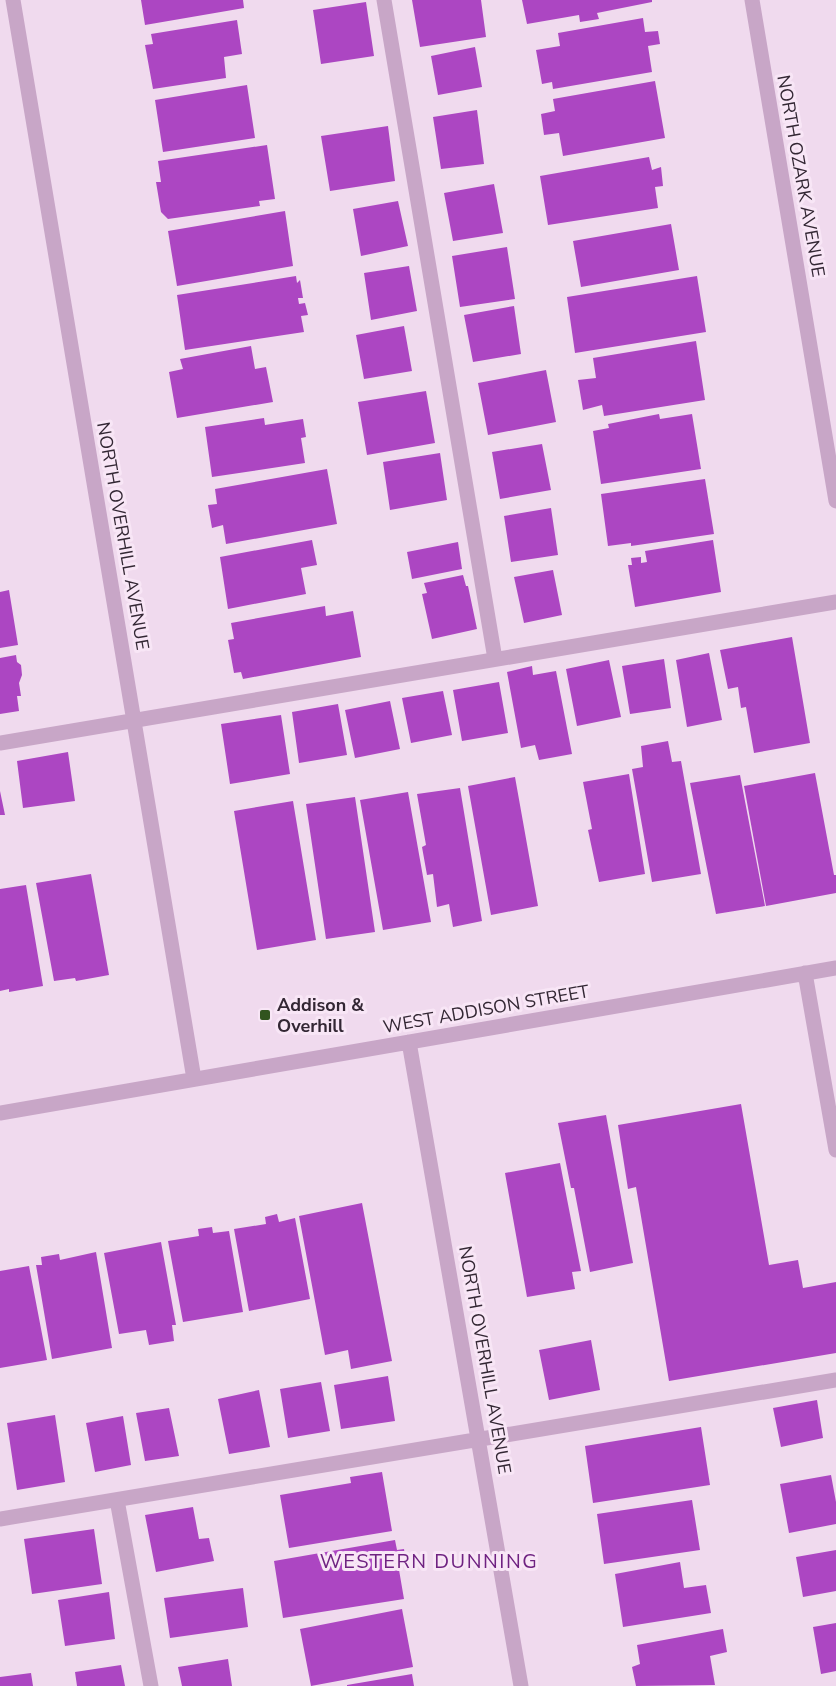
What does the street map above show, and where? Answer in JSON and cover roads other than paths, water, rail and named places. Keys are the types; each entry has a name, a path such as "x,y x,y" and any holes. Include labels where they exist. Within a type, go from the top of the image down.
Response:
{"street":[{"name":"NORTH OVERHILL AVENUE","path":"13,0 194,1079"},
{"path":"384,0 495,659"},
{"name":"NORTH OZARK AVENUE","path":"752,0 836,501"},
{"path":"0,743 836,602"},
{"name":"WEST ADDISON STREET","path":"0,1113 836,968"},
{"path":"805,973 836,1150"},
{"name":"NORTH OVERHILL AVENUE","path":"409,1042 480,1439 521,1686"},
{"path":"0,1519 836,1380"},
{"path":"117,1500 151,1686"}],"place":[{"name":"Addison & Overhill","path":"265,1015"}],"district":[{"name":"WESTERN DUNNING","path":"429,1561"}]}
